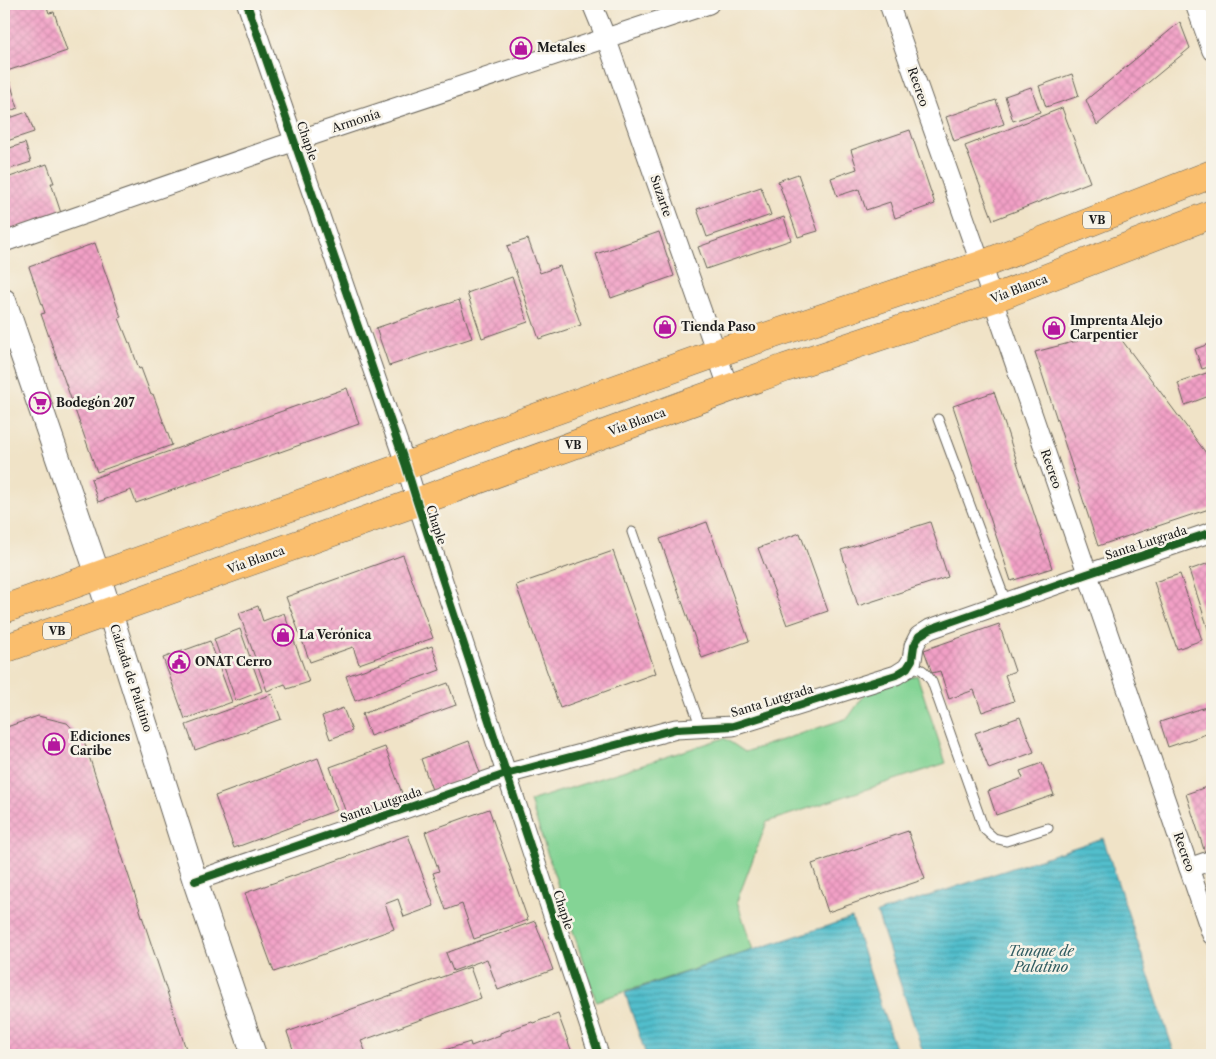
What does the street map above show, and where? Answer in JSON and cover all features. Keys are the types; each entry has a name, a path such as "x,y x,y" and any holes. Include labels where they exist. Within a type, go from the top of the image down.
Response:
{"main road":[{"name":"VB","path":"4,609 717,353 981,265 1212,174"},
{"name":"Vía Blanca","path":"4,649 417,502 785,368 992,299 1212,214"}],"street":[{"name":"Chaple","path":"247,4 406,466 599,1055"},
{"name":"Suzarte","path":"592,4 606,38 729,389"},
{"name":"Armonía","path":"4,242 295,141 606,38 660,11 708,4"},
{"name":"Recreo","path":"888,4 981,265 1212,935"},
{"path":"1195,4 1212,51"},
{"name":"Calzada de Palatino","path":"4,302 98,575 195,881 254,1055"},
{"name":"Santa Lutgrada","path":"195,881 506,774 676,729 734,726 896,675 907,668 912,660 918,636 930,629 1212,532"},
{"path":"1189,868 1212,860"}],"lane":[{"path":"938,419 1006,602"},
{"path":"632,532 701,728"},
{"path":"907,668 918,667 925,672 932,682 984,829 994,838 1006,842 1048,828"}],"green space":[{"path":"917,675 946,763 767,822 737,901 753,950 596,1001 530,801 724,738 745,752 848,718 867,691"}],"water":[{"name":"Tanque de Palatino","path":"1103,838 1175,1055 924,1055 877,913"},
{"path":"852,918 897,1055 646,1055 625,993"}],"building":[{"path":"15,4 46,4 49,13 54,12 67,51 4,72 4,8"},
{"path":"1180,22 1190,48 1097,125 1086,100"},
{"path":"1072,74 1079,96 1046,107 1039,86"},
{"path":"10,82 18,108 4,113 4,84"},
{"path":"1031,87 1040,112 1013,121 1005,96"},
{"path":"996,100 1004,124 954,141 946,117"},
{"path":"1062,108 1090,182 993,220 965,146"},
{"path":"27,112 34,132 4,142 4,120"},
{"path":"910,130 935,204 895,218 890,202 866,210 859,189 837,196 831,178 857,169 851,150"},
{"path":"25,143 31,162 4,171 4,150"},
{"path":"47,164 54,183 51,183 61,213 8,231 4,220 4,179"},
{"path":"798,174 818,231 798,237 778,181"},
{"path":"761,187 771,215 707,237 697,209"},
{"path":"784,217 791,240 706,269 698,247"},
{"path":"659,232 674,276 611,298 596,254"},
{"path":"528,239 540,273 560,266 581,325 539,339 507,246"},
{"path":"95,243 121,317 119,318 139,369 141,368 151,395 153,394 172,445 97,472 41,314 45,313 29,267"},
{"path":"512,277 528,322 482,338 467,293"},
{"path":"459,300 472,338 389,366 376,328"},
{"path":"1115,331 1212,461 1212,508 1098,546 1035,352"},
{"path":"1212,343 1212,366 1202,369 1195,349"},
{"path":"1212,371 1212,395 1185,405 1178,383"},
{"path":"347,388 359,424 136,503 131,490 98,502 91,479"},
{"path":"994,392 1052,568 1011,581 953,406"},
{"path":"707,522 749,641 702,658 660,539"},
{"path":"930,522 948,577 858,606 841,550"},
{"path":"800,533 828,611 787,625 758,548"},
{"path":"613,551 656,673 560,708 516,585"},
{"path":"403,555 433,638 359,664 353,647 310,662 286,597"},
{"path":"1212,562 1212,641 1189,570"},
{"path":"1180,574 1202,640 1177,649 1154,582"},
{"path":"258,606 263,621 284,613 309,682 287,689 285,684 267,691 239,613"},
{"path":"999,624 1015,671 1005,675 1014,701 982,712 974,690 949,699 940,671 932,673 924,650"},
{"path":"240,629 262,691 236,701 214,639"},
{"path":"210,641 232,702 185,719 163,658"},
{"path":"432,646 440,670 355,701 346,676"},
{"path":"448,683 456,705 370,736 362,714"},
{"path":"272,694 281,719 195,750 186,725"},
{"path":"1212,705 1212,732 1168,747 1160,722"},
{"path":"343,708 352,731 330,739 322,716"},
{"path":"38,716 67,723 84,741 188,1055 4,1055 4,728"},
{"path":"1020,717 1034,752 989,769 975,733"},
{"path":"469,741 480,773 432,790 421,759"},
{"path":"385,747 403,796 347,816 330,767"},
{"path":"318,758 337,810 234,848 215,796"},
{"path":"1042,763 1054,795 996,815 988,791 1023,778 1020,771"},
{"path":"1212,785 1212,854 1206,856 1186,794"},
{"path":"489,809 528,920 474,939 462,904 446,910 433,873 439,871 425,832"},
{"path":"908,831 925,879 828,912 812,864"},
{"path":"408,835 434,906 404,917 398,899 385,904 394,929 274,972 245,893"},
{"path":"535,921 553,970 498,990 487,959 453,971 446,953"},
{"path":"470,967 481,998 361,1041 367,1055 295,1055 287,1032"},
{"path":"558,1014 573,1055 429,1055 470,1042 471,1046 500,1035 500,1033"}],"cycle path":[{"path":"247,4 406,466 599,1055"},
{"path":"195,881 506,774 676,729 733,726 896,675 907,668 912,660 914,646 919,636 930,629 1212,532"}],"place":[{"name":"Metales","path":"521,48"},
{"name":"Tienda Paso","path":"665,327"},
{"name":"Imprenta Alejo Carpentier","path":"1054,328"},
{"name":"Bodegón 207","path":"40,403"},
{"name":"La Verónica","path":"283,635"},
{"name":"ONAT Cerro","path":"179,662"},
{"name":"Ediciones Caribe","path":"54,744"}]}
